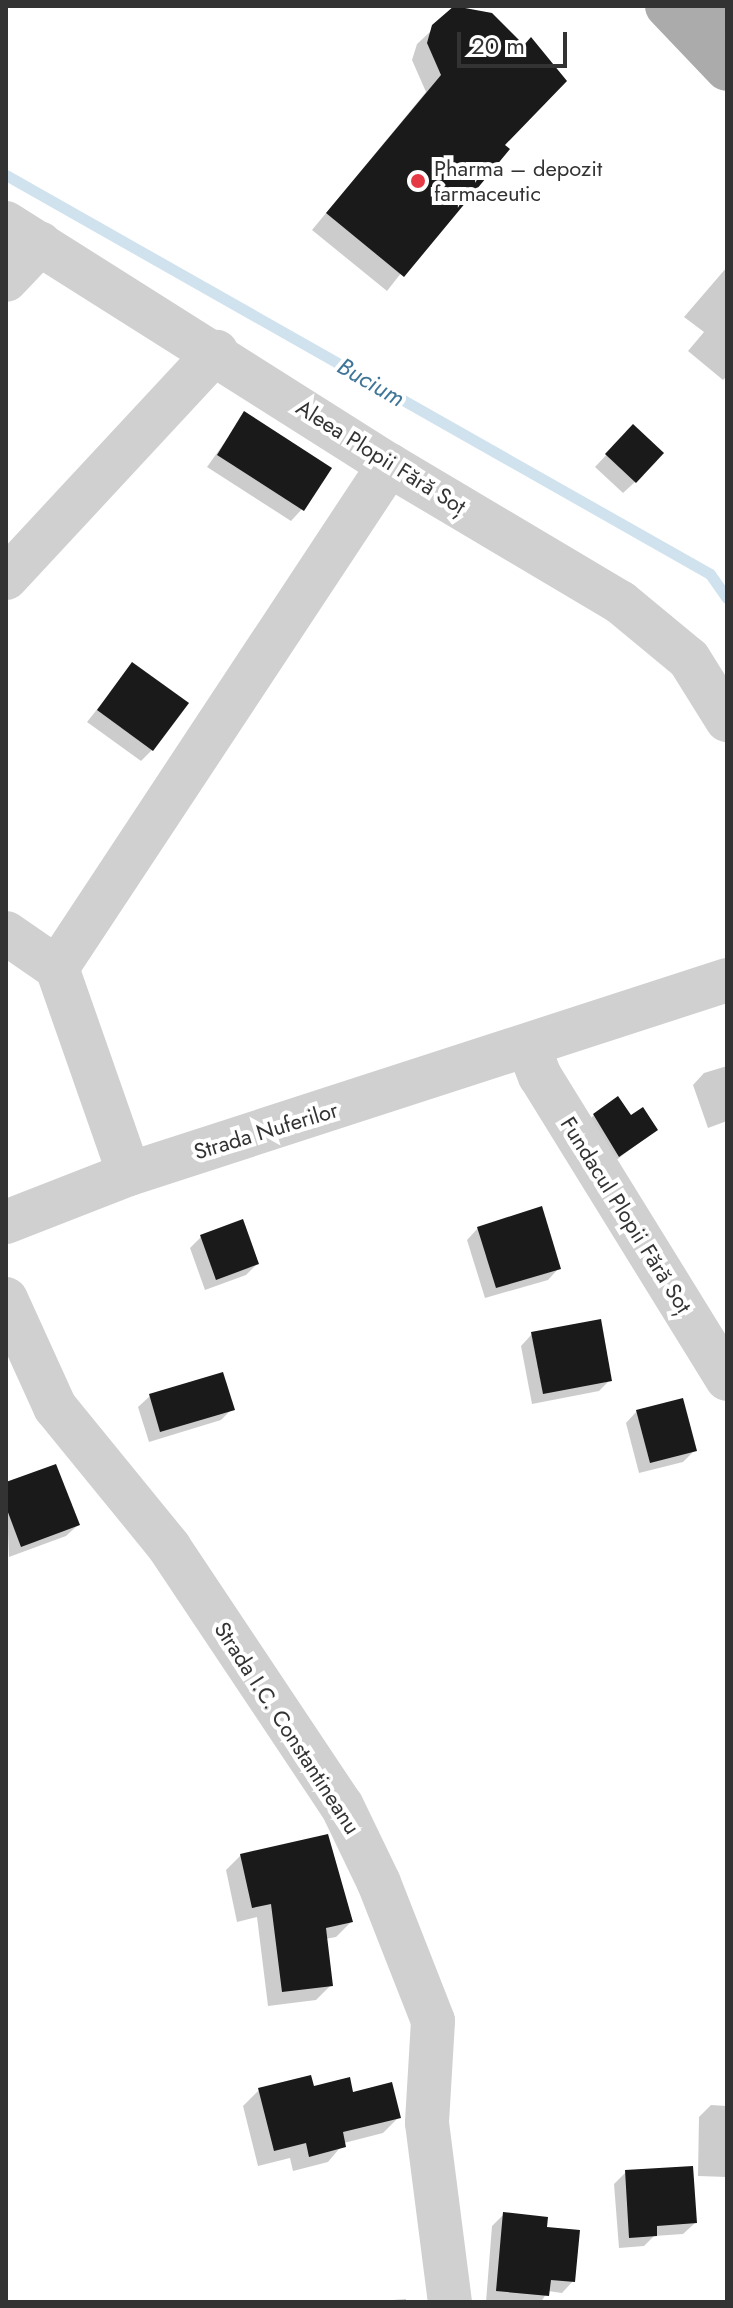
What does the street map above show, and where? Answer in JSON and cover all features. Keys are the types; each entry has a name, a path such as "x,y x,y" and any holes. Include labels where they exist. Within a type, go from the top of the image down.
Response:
{"main road":[{"path":"667,6 727,69"},
{"path":"719,6 727,14"}],"street":[{"path":"6,280 23,233"},
{"name":"Aleea Plopii Fără Soț","path":"23,233 216,352 389,465 620,602 689,659 727,720"},
{"path":"6,578 216,352"},
{"path":"57,968 389,465"},
{"path":"6,933 57,968 129,1174"},
{"name":"Strada Nuferilor","path":"6,1222 129,1174 529,1048 727,980"},
{"name":"Fundacul Plopii Fără Soț","path":"529,1048 540,1076 727,1379"},
{"name":"Strada I.C. Constantineanu","path":"6,1299 55,1407 169,1547 342,1806 379,1883 433,2021 427,2123 450,2302"}],"building":[{"path":"454,6 492,13 524,45 531,37 567,81 505,145 510,149 404,277 326,213 441,75 427,43 432,25"},
{"path":"244,411 332,468 304,511 217,455"},
{"path":"633,424 664,453 636,483 605,454"},
{"path":"132,662 189,703 153,751 97,710"},
{"path":"618,1096 631,1115 643,1107 658,1130 619,1157 593,1114"},
{"path":"542,1206 561,1269 496,1288 477,1227"},
{"path":"243,1219 259,1264 216,1280 200,1235"},
{"path":"601,1319 612,1381 543,1394 531,1332"},
{"path":"223,1372 235,1410 160,1432 149,1394"},
{"path":"683,1398 697,1451 650,1463 636,1410"},
{"path":"56,1464 80,1525 21,1547 6,1507 6,1482"},
{"path":"328,1834 353,1922 326,1928 333,1986 282,1992 271,1904 252,1908 240,1854"},
{"path":"311,2075 314,2086 350,2077 353,2092 392,2082 401,2118 343,2132 346,2147 309,2157 306,2143 274,2151 258,2088"},
{"path":"693,2166 697,2223 657,2226 657,2236 629,2238 625,2170"},
{"path":"503,2212 548,2217 547,2227 580,2230 575,2282 551,2280 549,2296 496,2291"}],"waterway":[{"name":"Bucium","path":"6,175 710,574 727,598"}],"place":[{"name":"Pharma – depozit farmaceutic","path":"418,181"}]}
